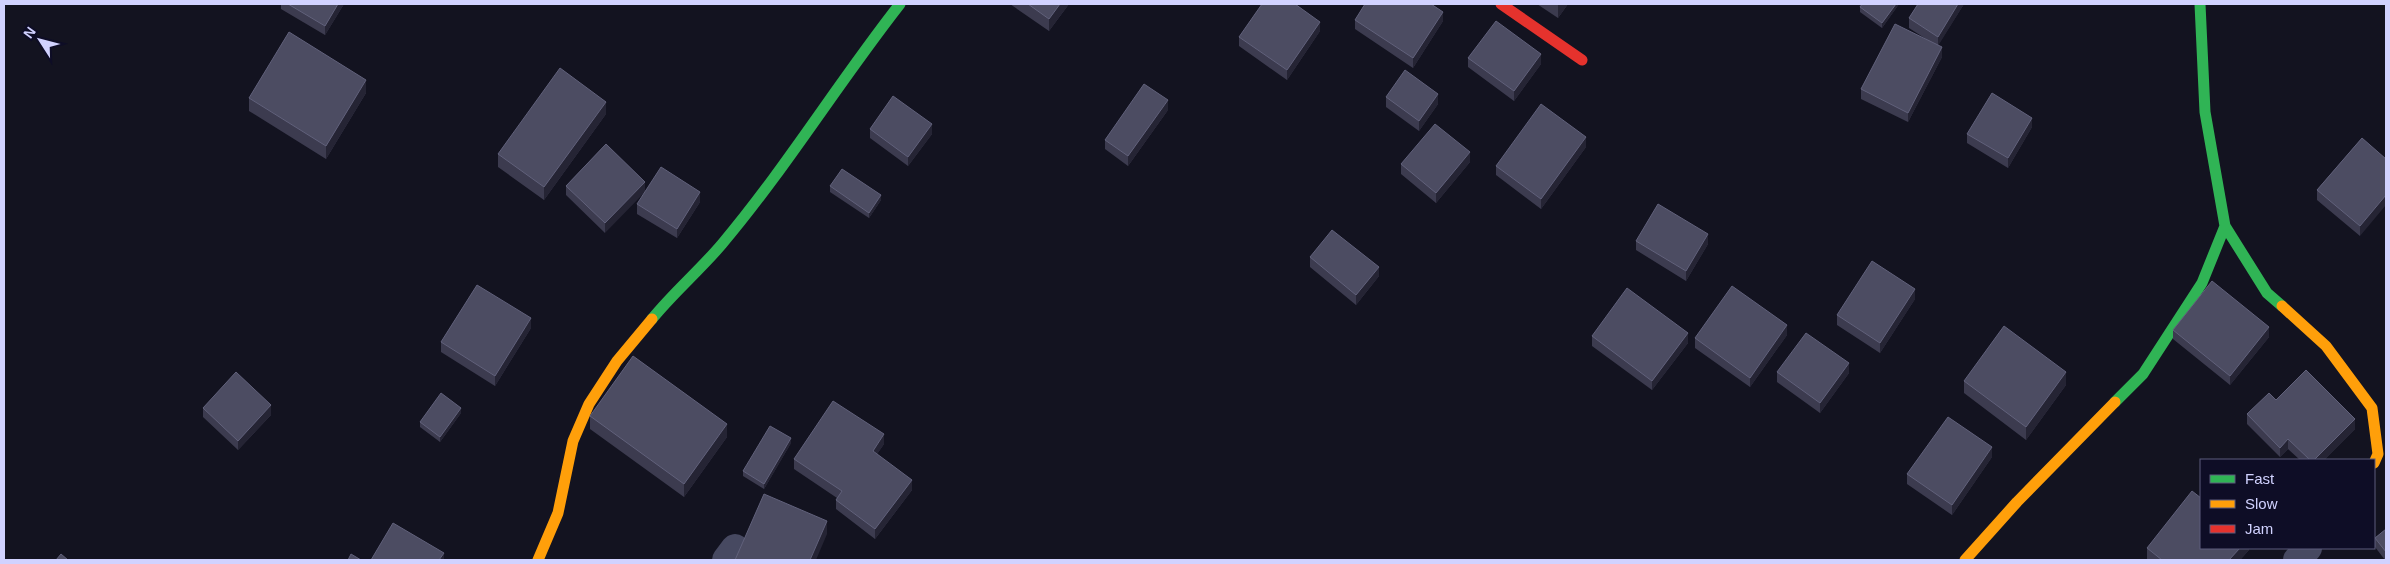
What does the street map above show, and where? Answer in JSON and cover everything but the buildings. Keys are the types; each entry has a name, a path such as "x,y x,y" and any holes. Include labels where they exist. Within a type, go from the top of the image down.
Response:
{"street":[{"path":"538,560 558,512 573,441 588,404 623,354 659,310 721,245 781,168 860,55 900,4"},
{"path":"1501,4 1582,60"},
{"path":"2200,4 2205,112 2225,226 2267,293 2326,346 2372,408 2378,454 2375,461"},
{"path":"1965,560 2018,502 2143,374 2202,284 2225,226"},
{"path":"2297,560 2307,549"}],"traffic: fast":[{"path":"652,319 714,254 768,186 900,4"},
{"path":"2200,4 2205,112 2225,226 2267,293 2282,306"},
{"path":"2115,402 2143,374 2202,283 2225,226"}],"traffic: slow":[{"path":"2282,306 2326,346 2372,408 2378,454 2375,461"},
{"path":"538,560 558,513 573,441 589,404 617,361 652,319"},
{"path":"1965,560 2017,502 2115,402"}],"traffic: jam":[{"path":"1501,4 1582,60"}]}
